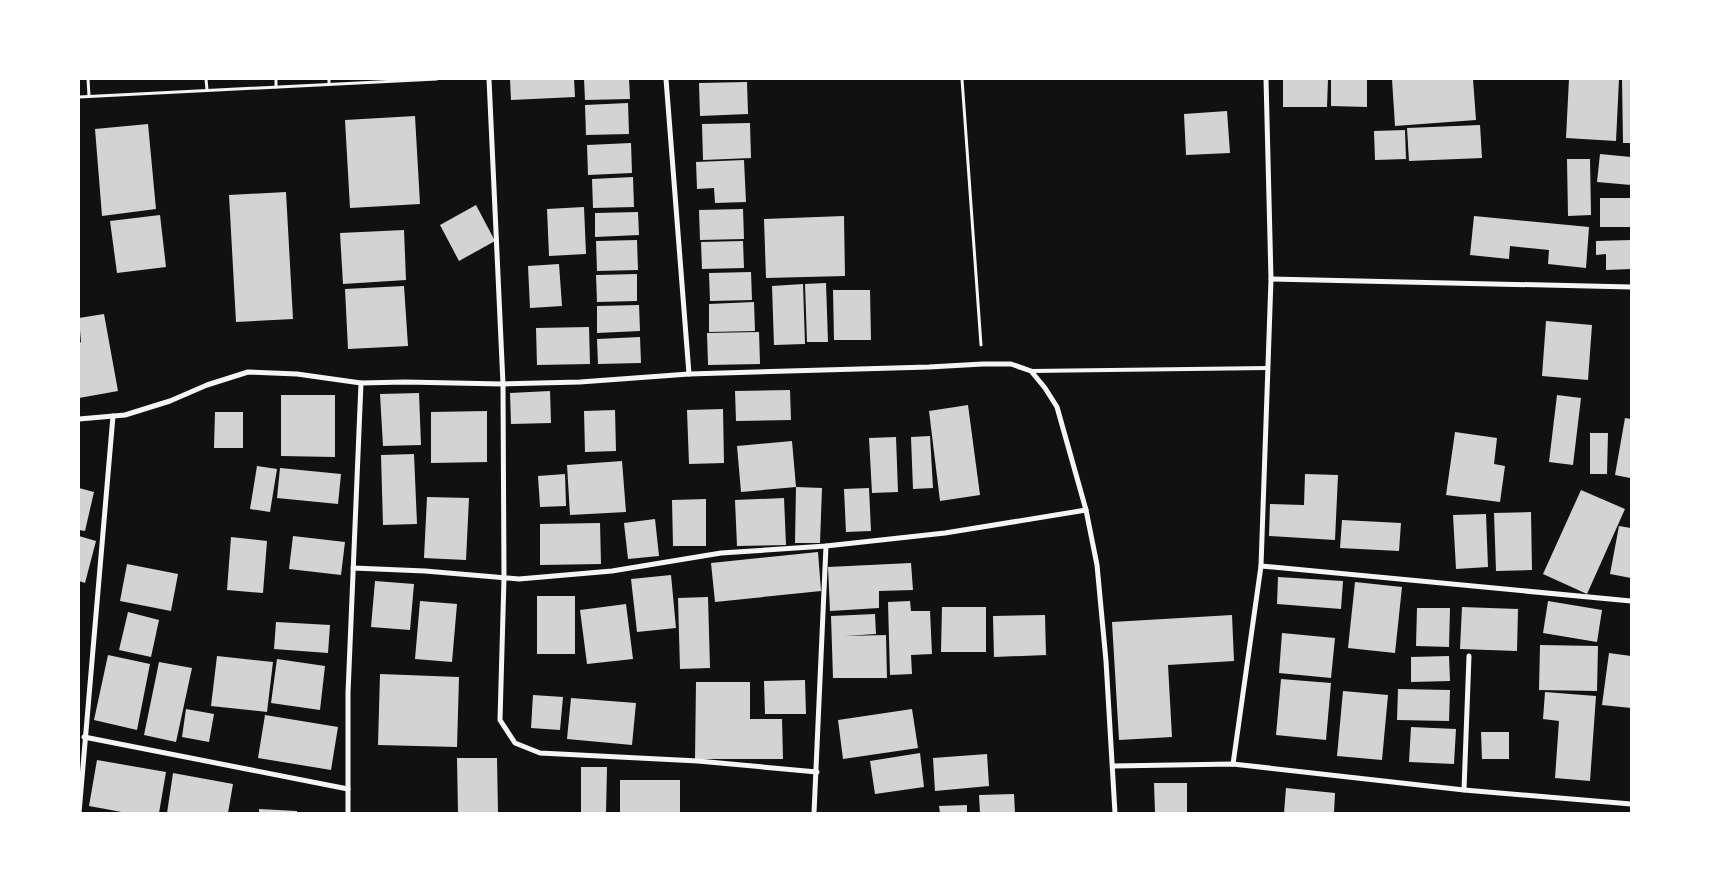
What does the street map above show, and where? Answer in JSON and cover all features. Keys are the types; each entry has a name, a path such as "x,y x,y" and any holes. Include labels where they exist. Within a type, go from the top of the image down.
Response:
{"street":[{"path":"489,79 503,384 504,578 500,720 515,743 540,753 698,761 817,772"},
{"path":"666,79 689,374"},
{"path":"1233,764 1261,566 1271,279 1266,79"},
{"path":"1271,279 1631,287"},
{"path":"79,419 125,415 170,401 207,385 248,372 297,374 361,383 503,384 580,382 689,374 919,368 983,364 1011,364 1031,371 1045,388 1057,408 1086,510 1097,564 1115,813"},
{"path":"348,813 348,693 361,383"},
{"path":"79,813 84,737 113,416"},
{"path":"354,568 425,571 519,579 612,570 721,553 826,546 945,532 1086,510"},
{"path":"814,813 826,546"},
{"path":"1261,566 1631,601"},
{"path":"1464,790 1469,656"},
{"path":"84,737 348,789"},
{"path":"1113,766 1233,764 1464,790 1631,804"}],"lane":[{"path":"1031,371 1268,368"}],"path":[{"path":"88,79 89,96"},
{"path":"206,79 207,90"},
{"path":"276,79 276,87"},
{"path":"329,79 329,84"},
{"path":"79,96 437,79"},
{"path":"962,79 983,364"}],"building":[{"path":"510,79 574,79 575,97 511,100"},
{"path":"584,79 629,79 630,99 585,100"},
{"path":"1283,79 1328,79 1327,107 1283,107"},
{"path":"1331,79 1367,79 1367,107 1331,106"},
{"path":"1392,79 1473,79 1476,120 1395,126"},
{"path":"1569,79 1619,79 1616,141 1566,138"},
{"path":"1622,79 1631,79 1631,143 1623,143"},
{"path":"747,82 748,114 700,116 699,83"},
{"path":"628,103 629,134 586,135 585,105"},
{"path":"1227,111 1230,153 1186,155 1184,114"},
{"path":"415,116 420,204 350,208 345,120"},
{"path":"750,123 751,158 703,160 702,124"},
{"path":"148,124 156,209 102,216 95,129"},
{"path":"1480,125 1482,158 1409,161 1407,128"},
{"path":"1405,130 1406,159 1375,160 1374,131"},
{"path":"631,143 632,173 588,175 587,145"},
{"path":"1600,154 1631,157 1631,185 1597,182"},
{"path":"1567,159 1590,159 1591,215 1568,216"},
{"path":"744,160 746,202 715,203 714,188 697,189 696,162"},
{"path":"633,177 634,207 593,208 592,179"},
{"path":"286,192 293,319 236,322 229,195"},
{"path":"1600,198 1631,198 1631,227 1600,227"},
{"path":"476,205 495,241 459,261 440,225"},
{"path":"584,207 586,254 549,256 547,209"},
{"path":"743,209 744,239 700,240 699,210"},
{"path":"638,212 639,235 595,237 595,213"},
{"path":"160,215 166,267 117,273 110,221"},
{"path":"844,216 845,276 766,278 764,219"},
{"path":"1474,216 1589,227 1586,268 1548,264 1549,250 1510,246 1509,259 1470,255"},
{"path":"404,230 406,280 343,284 340,233"},
{"path":"637,240 638,270 597,271 596,241"},
{"path":"1631,240 1631,269 1606,270 1606,254 1596,255 1596,241"},
{"path":"743,241 744,268 702,269 701,242"},
{"path":"559,264 562,306 530,308 528,266"},
{"path":"751,272 752,300 710,301 709,273"},
{"path":"637,274 637,301 597,302 596,275"},
{"path":"826,283 828,342 807,342 805,284"},
{"path":"803,284 805,344 774,345 772,286"},
{"path":"404,286 408,346 348,349 345,289"},
{"path":"833,290 870,290 871,340 834,340"},
{"path":"754,302 755,331 709,332 709,304"},
{"path":"639,305 640,331 597,333 597,306"},
{"path":"104,314 118,391 79,398 79,343 81,342 79,318"},
{"path":"1546,321 1592,325 1588,380 1542,376"},
{"path":"589,327 590,364 537,365 536,328"},
{"path":"759,332 760,364 708,365 707,333"},
{"path":"640,337 641,363 598,364 597,339"},
{"path":"790,390 791,420 736,421 735,391"},
{"path":"550,391 551,423 511,424 510,393"},
{"path":"419,393 421,445 383,446 380,394"},
{"path":"281,395 335,395 335,457 281,456"},
{"path":"1557,395 1581,398 1573,465 1549,462"},
{"path":"968,405 980,495 940,501 929,411"},
{"path":"723,409 724,463 689,464 687,410"},
{"path":"615,410 616,451 585,452 584,411"},
{"path":"487,411 487,462 431,463 431,412"},
{"path":"215,412 243,412 243,448 214,448"},
{"path":"1625,418 1631,419 1630,478 1615,475"},
{"path":"1455,432 1497,438 1494,464 1505,466 1500,502 1446,495"},
{"path":"1590,433 1608,433 1607,474 1590,474"},
{"path":"930,436 933,488 913,489 911,437"},
{"path":"896,437 898,492 872,493 869,438"},
{"path":"792,441 796,487 741,492 737,446"},
{"path":"414,454 417,524 383,525 381,455"},
{"path":"622,461 626,512 570,515 567,465"},
{"path":"257,466 277,469 270,512 250,509"},
{"path":"280,468 341,474 338,504 277,498"},
{"path":"565,474 566,506 540,507 538,476"},
{"path":"1305,474 1338,475 1335,540 1269,536 1270,504 1304,505"},
{"path":"796,487 822,488 820,543 795,543"},
{"path":"79,488 94,492 85,531 79,530"},
{"path":"869,488 871,531 846,532 844,489"},
{"path":"1581,490 1625,509 1587,594 1543,574"},
{"path":"427,497 469,498 466,560 424,558"},
{"path":"784,498 786,545 737,546 735,500"},
{"path":"706,499 706,546 673,546 672,500"},
{"path":"1531,512 1532,570 1496,571 1494,513"},
{"path":"1486,514 1488,567 1456,569 1453,515"},
{"path":"655,519 659,556 628,559 624,523"},
{"path":"1342,520 1401,523 1399,551 1340,548"},
{"path":"600,523 601,564 540,565 540,524"},
{"path":"1619,526 1631,528 1631,578 1610,574"},
{"path":"79,536 96,541 85,583 79,581"},
{"path":"293,536 345,542 341,575 289,569"},
{"path":"231,537 267,541 263,593 227,590"},
{"path":"818,552 821,591 715,602 711,563"},
{"path":"911,563 913,590 879,591 879,608 830,611 828,567"},
{"path":"127,564 178,574 171,611 120,601"},
{"path":"671,575 676,628 637,632 631,579"},
{"path":"1278,577 1343,581 1341,609 1277,604"},
{"path":"375,581 414,584 410,630 371,627"},
{"path":"1355,582 1402,587 1395,653 1348,648"},
{"path":"537,596 575,596 575,654 537,654"},
{"path":"708,597 710,668 680,669 678,598"},
{"path":"420,601 457,604 452,662 415,659"},
{"path":"910,601 911,611 930,611 932,654 911,655 912,674 890,675 888,602"},
{"path":"1548,601 1602,610 1597,642 1543,633"},
{"path":"626,604 633,659 587,664 580,610"},
{"path":"942,607 986,607 986,652 941,652"},
{"path":"1462,607 1518,609 1517,651 1460,649"},
{"path":"1417,608 1450,608 1449,647 1416,646"},
{"path":"128,612 159,620 151,657 119,650"},
{"path":"875,614 876,634 845,636 886,635 887,678 833,678 831,616"},
{"path":"1045,615 1046,655 994,657 993,616"},
{"path":"1232,615 1234,661 1168,665 1172,737 1119,740 1112,622"},
{"path":"276,622 330,625 328,653 274,649"},
{"path":"1282,633 1335,638 1331,678 1279,673"},
{"path":"1540,645 1598,646 1597,691 1539,690"},
{"path":"1609,653 1631,656 1631,708 1602,705"},
{"path":"108,655 150,664 137,730 94,720"},
{"path":"217,656 273,662 267,712 211,706"},
{"path":"1449,656 1450,681 1411,682 1411,657"},
{"path":"277,659 325,666 320,710 271,703"},
{"path":"159,662 192,668 176,742 144,735"},
{"path":"380,674 459,677 457,747 378,745"},
{"path":"1281,679 1331,683 1326,740 1276,735"},
{"path":"805,680 806,714 765,714 764,681"},
{"path":"696,682 750,682 750,719 782,719 783,759 695,759"},
{"path":"1398,689 1450,690 1449,721 1397,720"},
{"path":"1343,691 1388,695 1382,760 1337,756"},
{"path":"1545,692 1596,696 1590,781 1555,778 1559,721 1543,719"},
{"path":"533,695 563,697 560,730 531,728"},
{"path":"571,698 636,703 632,745 567,739"},
{"path":"186,709 214,714 209,742 182,737"},
{"path":"912,709 918,748 843,759 838,720"},
{"path":"265,715 338,727 331,770 258,758"},
{"path":"1411,727 1456,729 1454,764 1409,762"},
{"path":"1481,732 1509,732 1509,759 1482,759"},
{"path":"920,753 924,787 875,794 870,761"},
{"path":"987,754 989,786 935,791 933,758"},
{"path":"457,758 497,758 498,813 458,813"},
{"path":"97,760 166,772 159,813 127,813 89,806"},
{"path":"581,767 607,767 606,813 581,813"},
{"path":"173,773 233,784 228,813 167,813"},
{"path":"620,780 680,780 680,813 620,813"},
{"path":"1154,783 1187,783 1187,813 1155,813"},
{"path":"1286,788 1335,793 1334,813 1284,813"},
{"path":"1014,794 1015,813 980,813 979,795"},
{"path":"967,805 967,813 940,813 939,806"},
{"path":"259,809 297,811 297,813 259,813"}]}
